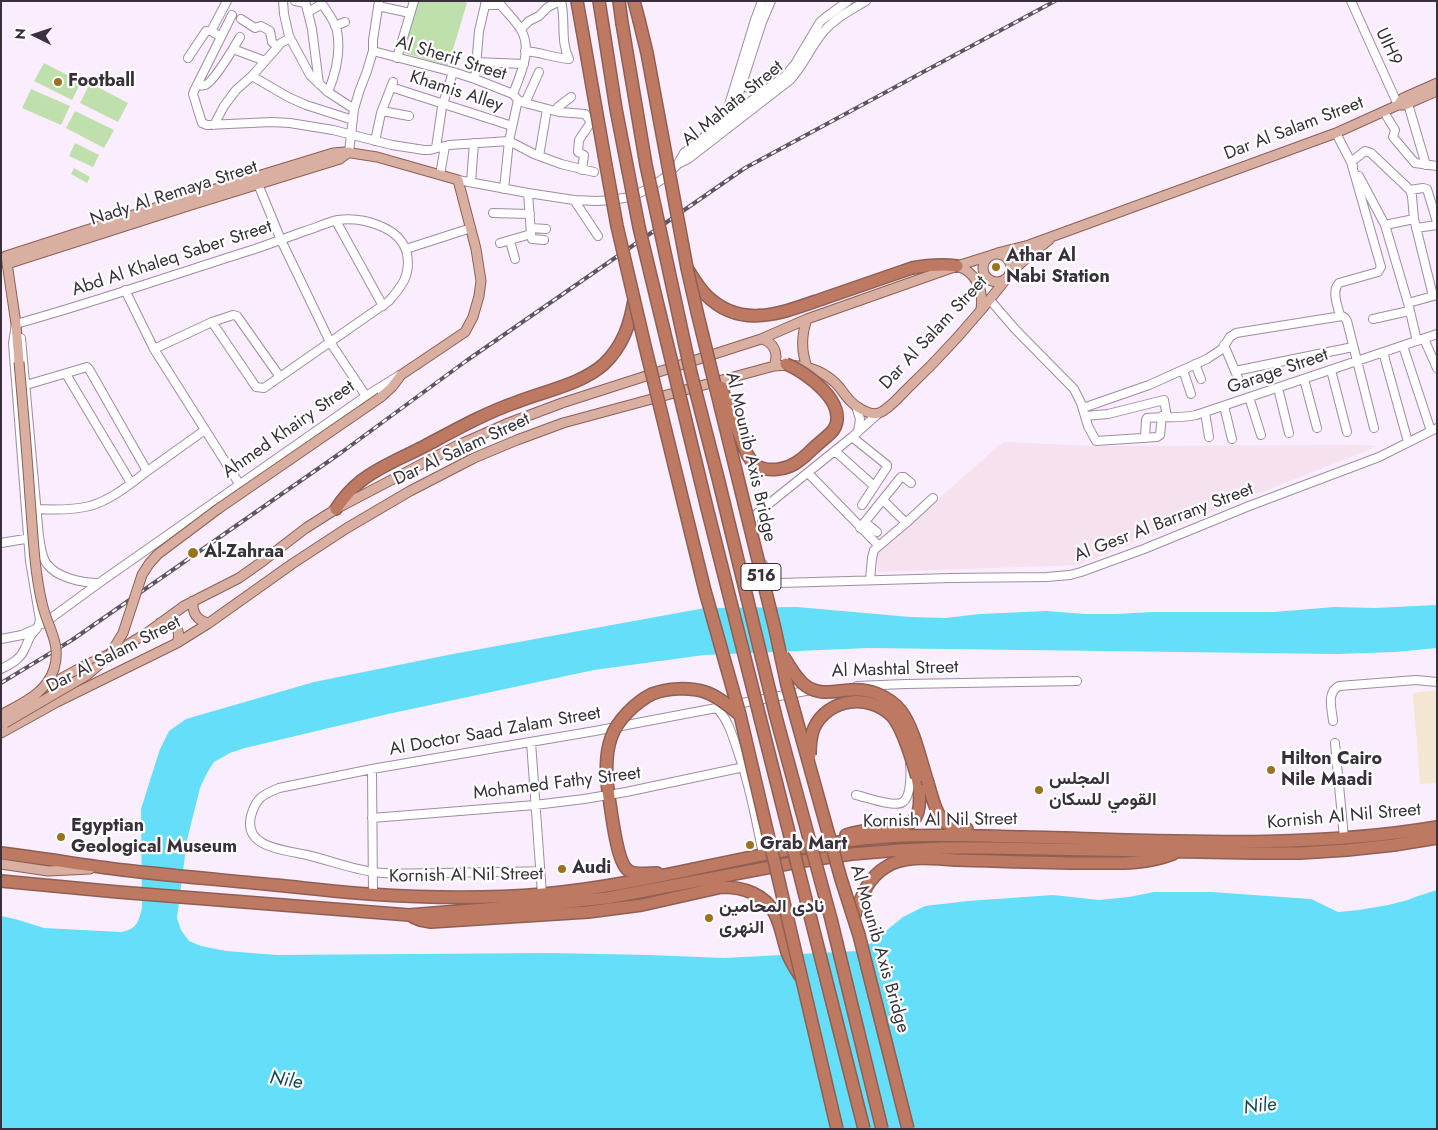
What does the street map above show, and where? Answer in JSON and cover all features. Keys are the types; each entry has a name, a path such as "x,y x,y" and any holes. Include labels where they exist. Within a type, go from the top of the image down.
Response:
{"highway":[{"path":"577,1 617,226 705,591 740,715 837,1129"},
{"name":"516","path":"599,1 616,110 638,227 864,1129"},
{"name":"Al Mounib Axis Bridge","path":"619,1 646,165 691,373 776,717 831,919 882,1129"},
{"name":"Al Mounib Axis Bridge","path":"634,1 647,53 687,268 787,685 841,879 854,917 908,1129"},
{"path":"687,268 705,295 715,303 736,313 760,316 784,312 912,268 935,264 957,266"},
{"path":"336,509 349,492 363,479 401,458 500,408 591,374 616,351 624,337 630,321 634,298"},
{"path":"706,344 746,454 753,463 762,468 778,469 798,462 834,430 836,423 834,407 822,388 807,375 780,365"},
{"path":"779,649 800,680 812,690 827,693 852,689 862,690 879,694 900,710 909,726 938,814 946,824 957,829 998,831 1010,837"},
{"path":"678,873 635,872 628,870 622,864 618,850 606,765 611,736 618,724 641,701 654,694 672,690 691,689 706,692 718,698 740,715"},
{"path":"813,782 810,741 814,728 821,717 832,708 844,702 858,701 871,703 883,708 894,718 907,746 917,776 920,792 920,806 917,817 909,824 899,828 855,833 840,837 832,842"},
{"name":"Kornish Al Nil Street","path":"1,853 120,870 373,895 485,897 589,889 647,880 763,854 832,842 887,837 943,835 1233,842 1286,841 1383,835 1437,826"},
{"name":"Kornish Al Nil Street","path":"1,881 408,915 599,899 803,861 900,850 991,848 1300,853 1356,849 1437,838"},
{"path":"854,917 868,883 882,869 899,861 932,859 1065,863 1145,862 1161,859 1179,852"},
{"path":"408,915 431,922 568,914 642,905 722,887 733,887 754,893 770,906 788,954 800,976"}],"main road":[{"name":"Dar Al Salam Street","path":"1398,105 1403,98 1437,84"},
{"name":"Dar Al Salam Street","path":"1,711 82,667 120,649 194,601 226,586 245,574 293,537 336,509 431,458 506,424 583,395 761,338 957,266 1029,245 1336,133 1398,105 1408,104 1437,90"},
{"name":"Nady Al Remaya Street","path":"5,257 258,184 340,158 349,152"},
{"name":"Nady Al Remaya Street","path":"5,257 186,198 333,153 349,152 377,157 458,180"},
{"name":"Ahmed Khairy Street","path":"401,375 465,332 473,317 481,281 476,249 458,180"},
{"name":"Dar Al Salam Street","path":"1,733 57,702 177,643 347,528 410,492 489,452 539,432 571,421 780,365 808,367 821,372 833,381 856,406 873,414 880,413 931,366 1009,276 1040,247 1060,233"},
{"path":"993,255 1004,255 1009,260 1011,266 1009,276 1001,281 994,282 986,276 983,265 993,255"},
{"path":"3,721 41,690 54,670 56,651 56,642 43,610 35,565 19,362 18,324 5,278 5,257"},
{"path":"957,266 969,272 977,281 982,292 982,309"},
{"path":"807,320 803,333 802,347 808,367"},
{"path":"761,338 768,341 774,347 780,365"},
{"path":"3,721 87,675 102,664 123,633 142,575 158,554 218,509 381,397 401,375"},
{"path":"194,601 193,610 197,617 202,622 209,623"},
{"path":"160,623 167,622 176,627 179,633 177,643"},
{"path":"1,864 48,871 81,870 100,867"}],"street":[{"path":"211,31 227,1"},
{"path":"283,1 290,38 310,74 328,92 354,109"},
{"path":"295,1 305,2 308,12 319,84"},
{"path":"397,58 414,1"},
{"path":"521,29 548,7 561,1 564,12 564,45 569,59 553,58 525,51"},
{"path":"726,125 762,1"},
{"path":"726,125 732,115 770,1"},
{"name":"Al Mahata Street","path":"732,115 785,76 796,64 820,22 848,1"},
{"name":"Al Mahata Street","path":"458,180 574,200 597,201 630,196 648,189 664,178 678,164 685,161 726,125 796,74 820,35 831,24 866,1"},
{"name":"UIH9","path":"1350,1 1398,105"},
{"path":"475,79 479,31 486,2 490,5 501,5 521,29 525,38 526,60 509,141 504,189"},
{"path":"308,12 322,4 337,30 339,51 328,92"},
{"path":"349,152 354,109 373,51 379,4 410,13"},
{"path":"232,15 195,88 202,123 210,125 290,123 333,130 424,150 444,146 509,141 539,156 561,164 594,172"},
{"path":"241,18 255,28 261,26 270,31 272,42 277,46"},
{"path":"335,26 345,22"},
{"path":"188,58 206,31 211,31 221,37"},
{"path":"195,88 203,86 208,82 221,67 240,37"},
{"path":"210,125 236,90 252,76 277,46 290,38"},
{"path":"233,49 265,61"},
{"name":"Al Sherif Street","path":"373,51 475,79 519,99 551,110 585,114 591,121 591,124 580,140 578,152 584,155 582,170"},
{"path":"476,62 524,64"},
{"path":"436,148 443,103 453,72"},
{"path":"519,99 539,72"},
{"path":"252,76 288,98 352,120"},
{"path":"744,80 748,88 760,94"},
{"name":"Khamis Alley","path":"382,111 392,84 512,126"},
{"path":"539,156 551,110 558,107 571,96"},
{"path":"1408,104 1426,165"},
{"path":"375,140 382,111 409,116"},
{"path":"1384,112 1396,131 1392,135 1393,137 1416,163 1437,166"},
{"path":"1336,133 1385,225 1420,340 1437,368"},
{"path":"471,182 474,143"},
{"path":"440,175 444,146"},
{"path":"1351,162 1365,151 1368,151 1410,190 1416,228 1435,296 1374,319"},
{"path":"1340,316 1335,292 1337,285 1378,272 1381,267 1351,162"},
{"path":"258,184 281,240 330,342 366,396"},
{"path":"1410,190 1426,189 1437,224 1416,228"},
{"path":"528,193 532,239 544,240"},
{"path":"574,200 598,236"},
{"path":"493,213 530,214"},
{"path":"1385,225 1414,219"},
{"path":"336,221 383,306"},
{"name":"Abd Al Khaleq Saber Street","path":"18,324 336,221 364,221 376,224 398,238 406,249"},
{"path":"212,322 256,387 264,388 383,306 401,288 407,275 406,249 470,228"},
{"path":"500,243 510,241 531,231 546,229"},
{"path":"510,241 515,259"},
{"path":"125,290 154,349 240,485"},
{"path":"990,300 1015,329 1074,389 1088,426 1096,441 1159,436 1165,417 1164,400 1108,414 1084,412"},
{"path":"154,349 212,322 233,315 237,316 280,377"},
{"path":"1084,412 1207,359 1214,355 1236,333 1340,316 1347,321 1374,428"},
{"path":"18,324 43,556 47,565 54,571 76,581 99,583"},
{"path":"1,669 21,657 30,637 39,627 39,613 31,575 13,344 18,324"},
{"name":"Garage Street","path":"1165,417 1187,417 1205,412 1437,334"},
{"path":"1224,345 1236,375 1353,347"},
{"path":"1403,346 1434,429"},
{"path":"1383,352 1408,442"},
{"path":"1196,364 1201,379"},
{"path":"26,385 84,367 89,369 147,471"},
{"path":"1183,370 1191,394"},
{"path":"1332,370 1347,432"},
{"path":"66,374 131,484"},
{"name":"Ahmed Khairy Street","path":"1,639 22,635 39,627 366,396 401,375"},
{"path":"1304,379 1317,428"},
{"path":"1278,388 1289,433"},
{"path":"1249,397 1261,435"},
{"path":"855,435 860,419 856,406"},
{"path":"1224,406 1232,439"},
{"path":"1205,412 1209,437"},
{"path":"879,546 863,525 808,473 880,413"},
{"path":"1145,438 1146,419 1165,417"},
{"name":"Al Gesr Al Barrany Street","path":"808,473 752,519 767,574 773,580 780,583 1058,577 1075,574 1144,549 1249,506 1379,457 1434,429"},
{"path":"37,508 54,510 90,506 103,502 205,430"},
{"path":"855,435 887,465 862,505"},
{"path":"835,451 874,486"},
{"path":"863,525 902,476 910,484"},
{"path":"870,580 872,554 933,498"},
{"path":"882,500 906,523"},
{"path":"863,525 877,532"},
{"path":"1,543 40,537"},
{"path":"1333,721 1331,694 1339,686 1416,680 1437,682"},
{"name":"Al Mashtal Street","path":"716,708 830,687 1078,681"},
{"path":"856,795 884,802 901,803 907,797 911,770 910,756 902,730 886,707 864,697 862,685"},
{"path":"716,708 727,720 744,767 763,854"},
{"name":"Al Doctor Saad Zalam Street","path":"373,872 260,843 250,830 250,821 257,800 279,788 372,769 716,708"},
{"path":"531,742 542,894"},
{"path":"1335,743 1344,838"},
{"name":"Mohamed Fathy Street","path":"372,818 536,805 744,767"},
{"path":"372,769 373,895"},
{"path":"373,872 398,874 540,871"}],"shaded area":[{"path":"1003,442 1093,446 1378,446 1078,565 878,572 877,553"},
{"path":"1437,690 1437,783 1420,784 1413,693"}],"green space":[{"path":"416,1 462,1 467,3 448,66 401,52"},
{"name":"Football","path":"44,63 81,82 72,100 34,81"},
{"path":"90,83 128,103 118,122 80,103"},
{"path":"31,89 70,106 61,125 22,108"},
{"path":"75,111 114,130 104,148 66,128"},
{"path":"75,143 99,155 93,167 69,156"},
{"path":"74,168 90,177 87,183 71,174"}],"water":[{"name":"Nile","path":"1437,605 1437,648 1337,654 868,648 704,655 594,670 388,714 245,748 230,753 214,762 200,788 187,840 177,918 181,930 189,941 201,946 226,951 277,955 549,953 724,958 857,951 871,943 903,917 925,906 968,901 1053,895 1099,900 1154,892 1211,892 1311,899 1338,912 1388,905 1437,890 1437,1129 1,1129 1,916 44,928 121,932 134,927 142,908 141,809 160,749 169,731 186,719 314,682 453,654 705,608 797,607 910,617 945,618 980,614 1047,611 1085,614 1274,612 1334,607 1375,608"}],"railway":[{"path":"1,683 72,640 342,452 466,361 745,168 1055,1"}],"place":[{"name":"Football","path":"58,82"},
{"name":"Athar Al Nabi Station","path":"996,267"},
{"name":"Al-Zahraa","path":"193,553"},
{"name":"Hilton Cairo Nile Maadi","path":"1271,770"},
{"name":"المجلس القومي للسكان","path":"1039,790"},
{"name":"Egyptian Geological Museum","path":"61,837"},
{"name":"Grab Mart","path":"750,845"},
{"name":"Audi","path":"562,869"},
{"name":"نادى المحامين النهرى","path":"709,918"}]}
